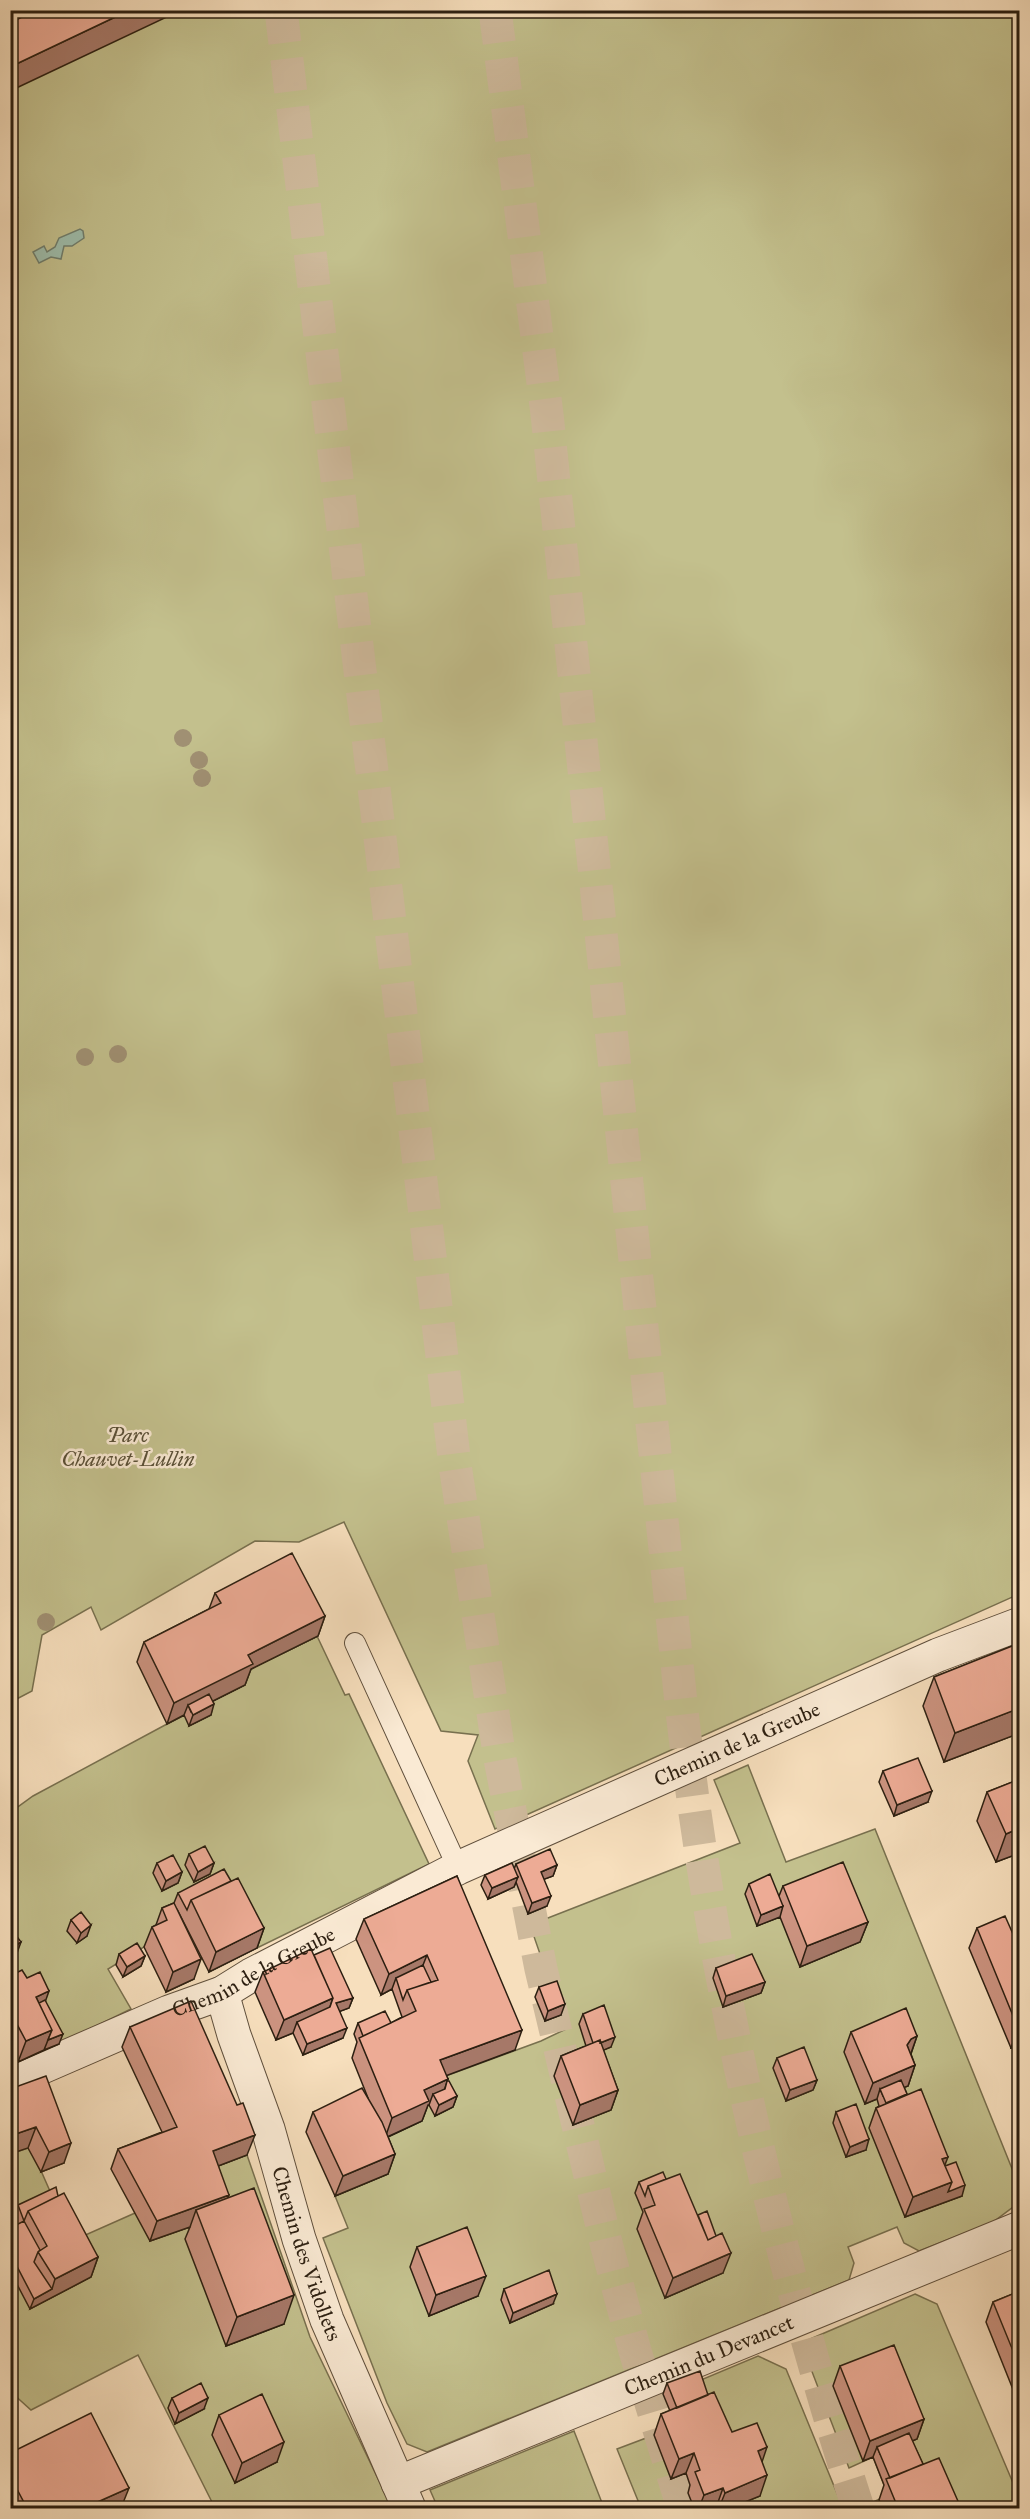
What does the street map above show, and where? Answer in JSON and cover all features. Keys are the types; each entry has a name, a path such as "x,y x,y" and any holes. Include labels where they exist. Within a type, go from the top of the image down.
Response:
{"street":[{"name":"Chemin de la Greube","path":"10,2081 169,2012 222,1993 251,1975 458,1868 938,1656 1020,1624"},
{"name":"Chemin des Vidollets","path":"222,1993 234,2035 268,2129 299,2238 327,2320 404,2496"},
{"name":"Chemin du Devancet","path":"404,2496 1020,2228"}],"lane":[{"path":"355,1643 458,1868"}],"green space":[{"name":"Parc Chauvet-Lullin","path":"11,11 1019,11 1019,1594 495,1829 468,1761 478,1735 441,1731 344,1522 299,1542 255,1541 101,1630 91,1607 42,1635 32,1691 11,1702 10,294 17,290 11,282"},
{"path":"317,1636 345,1695 349,1694 429,1864 257,1948 221,1880 174,1904 144,1947 108,1969 131,2009 59,2044 11,1992 11,1957 17,1953 11,1945 11,1812 33,1796 245,1685 240,1675"},
{"path":"748,1765 786,1862 875,1829 1019,2186 1017,2204 993,2222 919,2251 904,2243 897,2227 848,2247 854,2263 849,2280 427,2452 407,2444 387,2403 323,2238 348,2228 335,2196 388,2174 374,2142 432,2081 541,2041 566,2029 530,1925 740,1843 714,1780"},
{"path":"28,2148 34,2155 72,2241 135,2213 205,2171 247,2155 310,2337 392,2508 215,2508 138,2355 31,2410 11,2392 11,2154"},
{"path":"915,2294 937,2304 1019,2497 1019,2508 861,2508 888,2495 873,2457 849,2468 801,2343"},
{"path":"758,2356 786,2369 843,2508 641,2508 617,2449 654,2435 696,2382"},
{"path":"574,2431 604,2508 438,2508 430,2490"}],"shaded area":[{"path":"80,229 83,231 84,238 72,246 64,246 61,259 51,257 39,263 33,252 44,246 47,252 55,247 59,238"}],"building":[{"path":"36,10 130,10 10,67 10,23"},
{"path":"10,185 17,199 10,204"},
{"path":"292,1553 325,1616 248,1655 253,1664 174,1703 144,1642 221,1603 215,1593"},
{"path":"1020,1643 1020,1708 955,1733 934,1677"},
{"path":"209,1694 214,1704 193,1715 188,1705"},
{"path":"918,1758 932,1791 897,1805 883,1771"},
{"path":"1020,1779 1020,1828 1006,1834 987,1792"},
{"path":"205,1846 214,1863 198,1872 189,1854"},
{"path":"550,1849 557,1865 541,1872 551,1896 532,1903 516,1864"},
{"path":"173,1855 182,1872 166,1881 157,1863"},
{"path":"843,1862 868,1922 807,1946 783,1886"},
{"path":"512,1863 518,1877 492,1888 485,1875"},
{"path":"224,1869 231,1881 191,1900 187,1910 178,1893"},
{"path":"770,1874 783,1906 761,1915 749,1884"},
{"path":"457,1876 522,2030 440,2060 448,2079 424,2090 429,2101 392,2118 359,2038 416,2011 407,1990 438,1980 427,1955 389,1974 364,1919"},
{"path":"238,1878 264,1928 216,1952 191,1900"},
{"path":"174,1903 201,1959 173,1972 152,1927 167,1920 162,1908"},
{"path":"81,1912 91,1925 81,1933 71,1920"},
{"path":"1005,1916 1020,1950 1020,2028 1018,2028 977,1928"},
{"path":"15,1934 21,1942 10,1949 10,1936"},
{"path":"137,1943 145,1956 127,1967 119,1954"},
{"path":"330,1948 353,1998 336,2003 347,2028 307,2044 297,2022 330,2007 333,1998 314,1955"},
{"path":"311,1949 333,1998 284,2020 263,1972"},
{"path":"752,1954 765,1982 726,1996 716,1968"},
{"path":"423,1965 431,1982 407,1990 403,2000 396,1978"},
{"path":"22,1970 27,1978 40,1972 49,1991 36,1997 52,2030 26,2041 10,2011 10,1976"},
{"path":"557,1981 565,2004 548,2011 539,1987"},
{"path":"45,2000 63,2034 48,2040 52,2030 39,2003"},
{"path":"191,2001 237,2105 243,2103 255,2135 213,2151 229,2195 157,2221 118,2149 177,2127 130,2027"},
{"path":"604,2005 615,2037 600,2043 600,2040 593,2043 583,2014"},
{"path":"906,2008 917,2036 907,2045 915,2065 873,2083 851,2032"},
{"path":"385,2011 391,2023 363,2036 358,2023"},
{"path":"600,2040 618,2090 580,2105 561,2056"},
{"path":"804,2047 817,2080 790,2090 777,2058"},
{"path":"46,2076 71,2143 49,2152 36,2127 10,2136 10,2089"},
{"path":"901,2080 907,2094 886,2103 880,2089"},
{"path":"447,2081 457,2096 439,2105 433,2094 445,2089"},
{"path":"362,2088 382,2122 395,2154 343,2176 313,2112"},
{"path":"921,2089 948,2157 942,2159 952,2182 913,2197 876,2108"},
{"path":"856,2104 869,2139 850,2147 836,2112"},
{"path":"956,2162 965,2185 948,2192 952,2182 945,2166"},
{"path":"663,2172 666,2179 648,2186 645,2196 639,2182"},
{"path":"680,2174 708,2240 722,2233 731,2253 673,2278 644,2209 655,2205 648,2186"},
{"path":"56,2187 58,2196 28,2211 24,2221 18,2205"},
{"path":"254,2188 294,2295 237,2317 196,2210"},
{"path":"64,2193 98,2257 55,2279 38,2252 47,2246 28,2211"},
{"path":"707,2211 716,2236 708,2240 698,2215"},
{"path":"24,2221 40,2250 34,2262 52,2289 34,2299 10,2253 10,2228"},
{"path":"467,2227 486,2276 436,2295 417,2247"},
{"path":"549,2270 557,2294 513,2313 504,2289"},
{"path":"1020,2291 1020,2368 993,2302"},
{"path":"894,2345 924,2419 870,2441 840,2366"},
{"path":"700,2371 708,2395 677,2408 667,2383"},
{"path":"201,2383 208,2398 179,2413 172,2398"},
{"path":"714,2392 732,2432 757,2423 767,2447 758,2451 767,2475 725,2493 723,2488 704,2495 695,2472 700,2470 694,2453 679,2459 661,2414"},
{"path":"262,2394 284,2442 242,2463 219,2415"},
{"path":"91,2413 129,2488 84,2508 27,2508 10,2476 10,2453"},
{"path":"909,2433 923,2464 890,2478 877,2447"},
{"path":"939,2458 961,2508 898,2508 886,2479"},
{"path":"10,2492 18,2508 10,2508"}],"tunnel":[{"path":"281,10 455,1465 500,1759 541,1969 606,2243 635,2351 683,2508"},
{"path":"495,10 547,414 680,1693 708,1899 748,2105 772,2208 827,2409 858,2508"}]}
